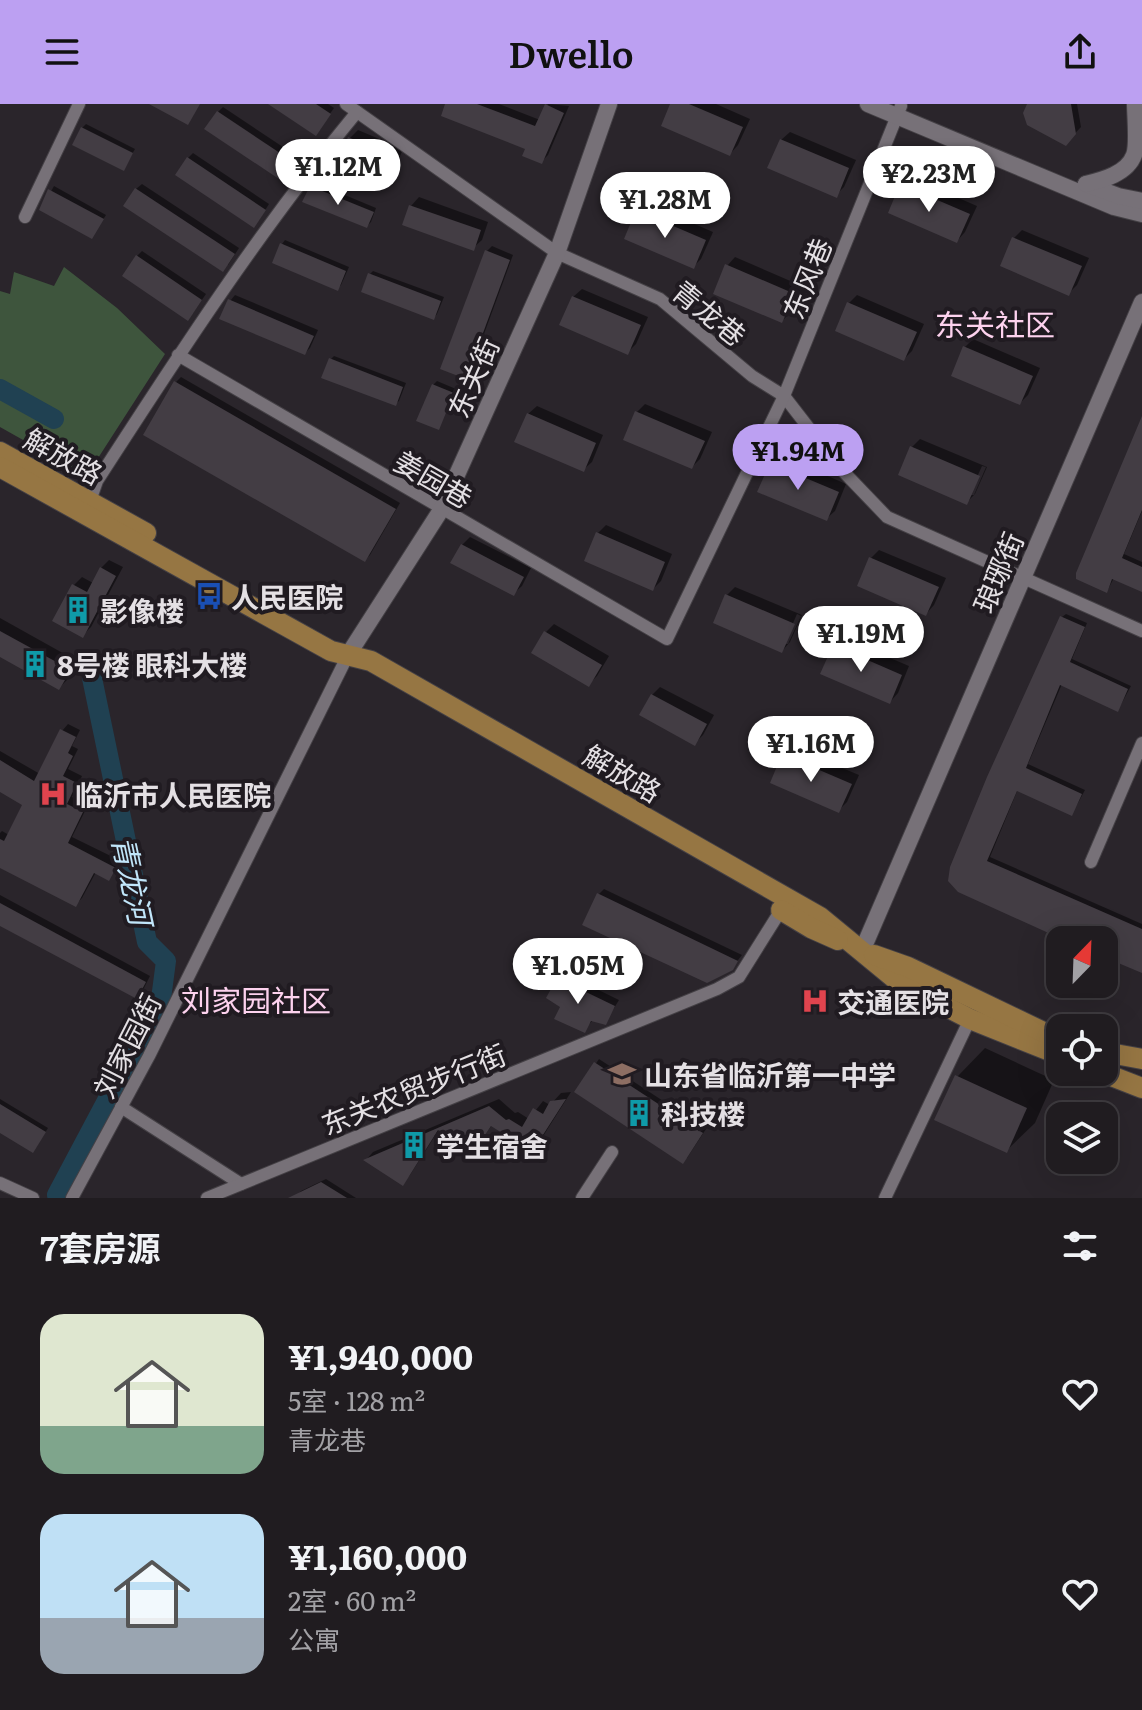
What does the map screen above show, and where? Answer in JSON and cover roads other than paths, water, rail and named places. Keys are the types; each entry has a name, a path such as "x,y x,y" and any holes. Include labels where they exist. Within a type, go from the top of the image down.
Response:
{"main road":[{"name":"解放路","path":"0,452 336,641 365,671 811,928 908,967 1046,1033"},
{"name":"解放路","path":"0,467 331,651 371,661 807,909 899,982 970,1019 1046,1049"},
{"path":"1118,1055 1142,1059"},
{"path":"1118,1072 1142,1076"},
{"path":"1118,1076 1142,1088"},
{"path":"1118,1079 1142,1095"}],"street":[{"path":"25,217 79,104"},
{"name":"东关街","path":"348,655 441,510 557,253 609,104"},
{"path":"868,104 898,109 1086,184 1142,201"},
{"path":"1086,184 1105,180 1122,170 1134,155 1137,104"},
{"path":"1137,104 1142,118"},
{"path":"90,501 97,481 178,355 352,108"},
{"name":"青龙巷","path":"352,108 557,253 660,299 752,376 784,396 839,467 887,517 1142,631"},
{"path":"898,109 1114,207 1142,214"},
{"name":"东风巷","path":"667,639 784,396 898,109"},
{"name":"琅琊街","path":"862,951 1142,302"},
{"name":"姜园巷","path":"178,355 667,639"},
{"name":"刘家园街","path":"72,1198 121,1107 348,655"},
{"path":"1091,862 1142,743"},
{"name":"东关农贸步行街","path":"207,1198 717,989 739,977 781,910"},
{"path":"885,1198 970,1019"},
{"path":"121,1107 241,1184"},
{"path":"582,1198 612,1152"},
{"path":"0,1183 33,1198"}],"waterway":[{"name":"青龙河","path":"0,389 54,419"},
{"name":"青龙河","path":"57,1195 161,999 166,961 147,942 92,678"}],"place":[{"name":"人民医院","path":"209,596"},
{"name":"影像楼","path":"78,610"},
{"name":"8号楼 眼科大楼","path":"35,664"},
{"name":"临沂市人民医院","path":"53,794"},
{"name":"交通医院","path":"815,1001"},
{"name":"山东省临沂第一中学","path":"622,1074"},
{"name":"科技楼","path":"639,1113"},
{"name":"学生宿舍","path":"414,1145"}],"district":[{"name":"东关社区","path":"995,323"},
{"name":"刘家园社区","path":"256,999"}]}
